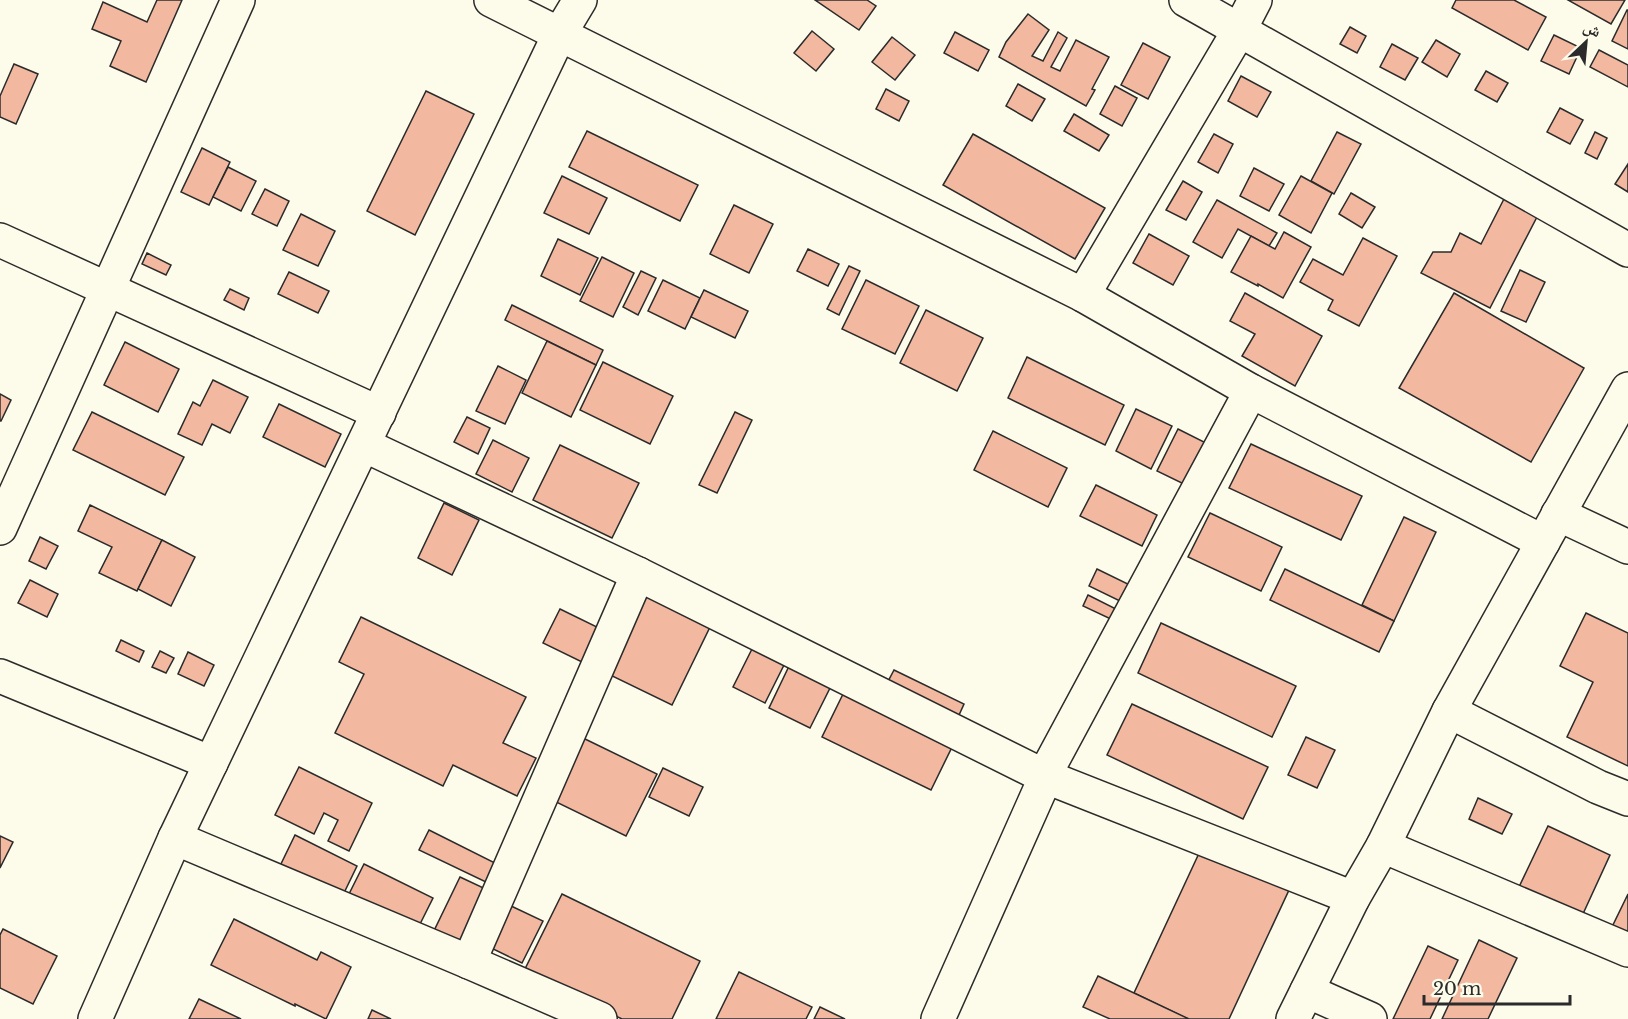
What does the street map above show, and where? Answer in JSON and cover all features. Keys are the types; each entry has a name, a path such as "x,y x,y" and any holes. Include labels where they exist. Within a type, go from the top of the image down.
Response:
{"street":[{"path":"0,528 238,0"},
{"path":"491,0 1083,295 1251,391 1543,542"},
{"path":"95,1019 175,838 559,35 580,0"},
{"path":"1186,0 1628,250"},
{"path":"1083,295 1255,0"},
{"path":"0,240 379,413"},
{"path":"1371,1019 1300,1005 1353,898 1383,846 1449,711 1628,389"},
{"path":"938,1019 1043,783 1044,776 1251,391"},
{"path":"364,445 638,574 1044,776 1353,898"},
{"path":"1558,514 1628,547"},
{"path":"469,962 638,574"},
{"path":"0,676 211,763"},
{"path":"1449,711 1598,787 1628,799"},
{"path":"175,838 600,1019"},
{"path":"1383,846 1628,950"}],"building":[{"path":"157,0 182,0 146,82 110,66 121,41 92,29 103,2 147,22"},
{"path":"815,0 867,0 876,6 859,30"},
{"path":"1456,0 1514,0 1546,17 1528,50 1452,8"},
{"path":"1568,0 1625,0 1611,24"},
{"path":"1628,10 1628,49 1612,41"},
{"path":"1028,14 1049,30 1032,56 1043,61 1058,32 1067,38 1051,67 1060,71 1076,40 1109,57 1086,106 999,57 1006,42"},
{"path":"1350,27 1366,36 1357,53 1340,44"},
{"path":"812,31 834,49 816,71 794,53"},
{"path":"955,32 989,50 978,71 944,53"},
{"path":"1554,35 1581,48 1569,74 1541,61"},
{"path":"892,37 915,55 895,80 872,62"},
{"path":"1436,40 1460,54 1447,77 1422,62"},
{"path":"1143,43 1170,57 1148,99 1121,85"},
{"path":"1392,44 1418,58 1405,80 1380,67"},
{"path":"1599,50 1628,65 1628,87 1590,67"},
{"path":"14,64 38,74 16,124 0,117 0,96"},
{"path":"1486,71 1508,83 1497,102 1475,90"},
{"path":"1241,76 1271,92 1257,117 1228,101"},
{"path":"1018,84 1045,99 1032,121 1006,106"},
{"path":"1115,86 1137,98 1122,126 1100,114"},
{"path":"886,89 909,101 899,121 876,109"},
{"path":"426,91 474,114 415,235 367,211"},
{"path":"1560,108 1583,120 1570,144 1547,132"},
{"path":"1074,114 1109,135 1099,151 1064,131"},
{"path":"587,131 698,185 680,221 569,167"},
{"path":"1337,132 1361,144 1334,194 1311,181"},
{"path":"1595,132 1607,138 1597,159 1585,153"},
{"path":"973,134 1105,208 1075,259 943,185"},
{"path":"1214,134 1233,144 1218,173 1198,162"},
{"path":"202,148 230,162 209,205 181,192"},
{"path":"1628,164 1628,192 1615,184"},
{"path":"228,167 256,181 241,211 213,197"},
{"path":"1254,168 1284,184 1269,211 1240,196"},
{"path":"562,176 607,198 589,234 544,213"},
{"path":"1301,176 1332,193 1311,233 1279,215"},
{"path":"1183,181 1202,192 1186,220 1166,210"},
{"path":"265,189 289,201 277,226 252,214"},
{"path":"1351,193 1375,207 1362,228 1339,214"},
{"path":"1506,195 1539,213 1490,308 1421,273 1433,252 1451,252 1460,233 1481,244"},
{"path":"1217,200 1277,233 1269,246 1238,229 1222,258 1193,242"},
{"path":"734,205 773,224 749,273 710,254"},
{"path":"301,214 335,231 318,266 283,250"},
{"path":"1284,232 1311,247 1283,298 1231,272 1251,236 1275,249"},
{"path":"1149,234 1189,256 1173,285 1133,263"},
{"path":"1363,238 1397,256 1359,326 1328,310 1333,300 1300,282 1313,259 1343,275"},
{"path":"558,239 598,258 580,295 541,276"},
{"path":"808,249 839,264 828,286 797,271"},
{"path":"147,253 171,265 166,275 142,264"},
{"path":"602,257 634,273 613,317 580,301"},
{"path":"849,266 860,271 839,315 827,309"},
{"path":"1520,270 1545,282 1526,322 1501,311"},
{"path":"641,271 656,278 638,315 623,307"},
{"path":"289,272 329,291 318,313 278,294"},
{"path":"663,280 700,298 685,329 648,311"},
{"path":"866,280 919,306 895,354 842,329"},
{"path":"230,289 249,298 244,310 224,300"},
{"path":"704,290 748,311 735,338 691,317"},
{"path":"1245,293 1322,336 1295,386 1242,356 1255,334 1230,321"},
{"path":"1454,293 1584,368 1531,462 1399,388"},
{"path":"512,305 603,350 596,365 505,320"},
{"path":"926,310 983,338 957,391 900,363"},
{"path":"547,341 596,365 571,417 522,393"},
{"path":"125,342 179,369 158,412 104,385"},
{"path":"1027,357 1124,405 1105,445 1008,398"},
{"path":"603,362 673,396 650,444 580,410"},
{"path":"498,366 526,380 505,424 476,411"},
{"path":"213,380 248,397 230,433 212,424 202,445 178,434 193,402 200,406"},
{"path":"0,394 11,400 1,421 0,421"},
{"path":"279,404 341,434 325,467 263,437"},
{"path":"1136,409 1172,426 1151,469 1116,451"},
{"path":"92,412 184,457 165,495 73,450"},
{"path":"735,412 752,420 717,493 699,485"},
{"path":"467,417 490,428 478,454 454,442"},
{"path":"1178,429 1210,445 1190,487 1157,471"},
{"path":"993,431 1067,468 1048,507 974,470"},
{"path":"493,440 529,458 512,492 476,474"},
{"path":"1251,444 1362,496 1341,540 1229,488"},
{"path":"560,445 639,483 612,538 533,500"},
{"path":"1096,485 1157,515 1142,546 1080,516"},
{"path":"444,503 479,520 452,575 418,558"},
{"path":"90,505 162,540 137,591 99,573 112,547 78,531"},
{"path":"1210,513 1282,547 1261,591 1188,557"},
{"path":"1404,517 1436,532 1394,621 1362,605"},
{"path":"40,537 58,546 46,569 29,561"},
{"path":"162,540 195,557 171,606 138,589"},
{"path":"1097,569 1132,586 1124,603 1089,586"},
{"path":"1285,569 1394,621 1379,652 1270,600"},
{"path":"30,580 58,594 47,617 18,603"},
{"path":"644,595 710,627 672,705 606,673"},
{"path":"1088,595 1120,611 1115,621 1083,606"},
{"path":"560,609 599,628 582,662 543,643"},
{"path":"1586,613 1628,633 1628,766 1567,737 1593,682 1560,666"},
{"path":"361,617 526,697 503,743 536,758 517,796 453,765 443,786 335,733 364,674 339,662"},
{"path":"1161,623 1296,686 1272,737 1138,673"},
{"path":"121,640 144,651 139,662 116,651"},
{"path":"754,645 786,661 765,703 733,687"},
{"path":"160,651 174,658 166,673 152,667"},
{"path":"188,652 214,665 204,686 178,674"},
{"path":"791,662 833,682 810,728 769,708"},
{"path":"894,670 964,704 954,726 883,691"},
{"path":"846,688 955,741 931,790 822,737"},
{"path":"1132,704 1268,767 1243,819 1107,755"},
{"path":"1306,737 1335,750 1317,788 1288,775"},
{"path":"583,738 657,774 626,836 552,800"},
{"path":"299,767 372,803 349,851 328,841 338,820 324,813 314,834 275,815"},
{"path":"663,768 703,787 689,816 649,797"},
{"path":"1478,798 1512,814 1502,834 1469,819"},
{"path":"1548,826 1610,855 1582,916 1519,887"},
{"path":"429,830 497,864 488,883 419,850"},
{"path":"295,835 357,866 342,897 280,866"},
{"path":"0,836 13,842 0,868"},
{"path":"1201,849 1289,890 1229,1019 1188,1019 1134,993"},
{"path":"364,864 433,898 416,932 347,898"},
{"path":"460,877 490,891 461,951 431,937"},
{"path":"562,894 700,961 672,1019 622,1019 524,971"},
{"path":"1628,894 1628,938 1611,929"},
{"path":"509,905 543,921 522,963 489,947"},
{"path":"234,919 317,960 321,952 351,967 326,1019 211,965"},
{"path":"3,929 57,956 33,1004 0,988 0,935"},
{"path":"1479,940 1517,958 1488,1019 1442,1019"},
{"path":"1428,946 1458,960 1430,1019 1393,1019"},
{"path":"739,972 812,1007 806,1019 716,1019"},
{"path":"1098,976 1189,1019 1110,1019 1083,1007"},
{"path":"199,999 241,1019 189,1019"},
{"path":"820,1007 845,1019 814,1019"},
{"path":"372,1010 391,1019 368,1019"}]}
